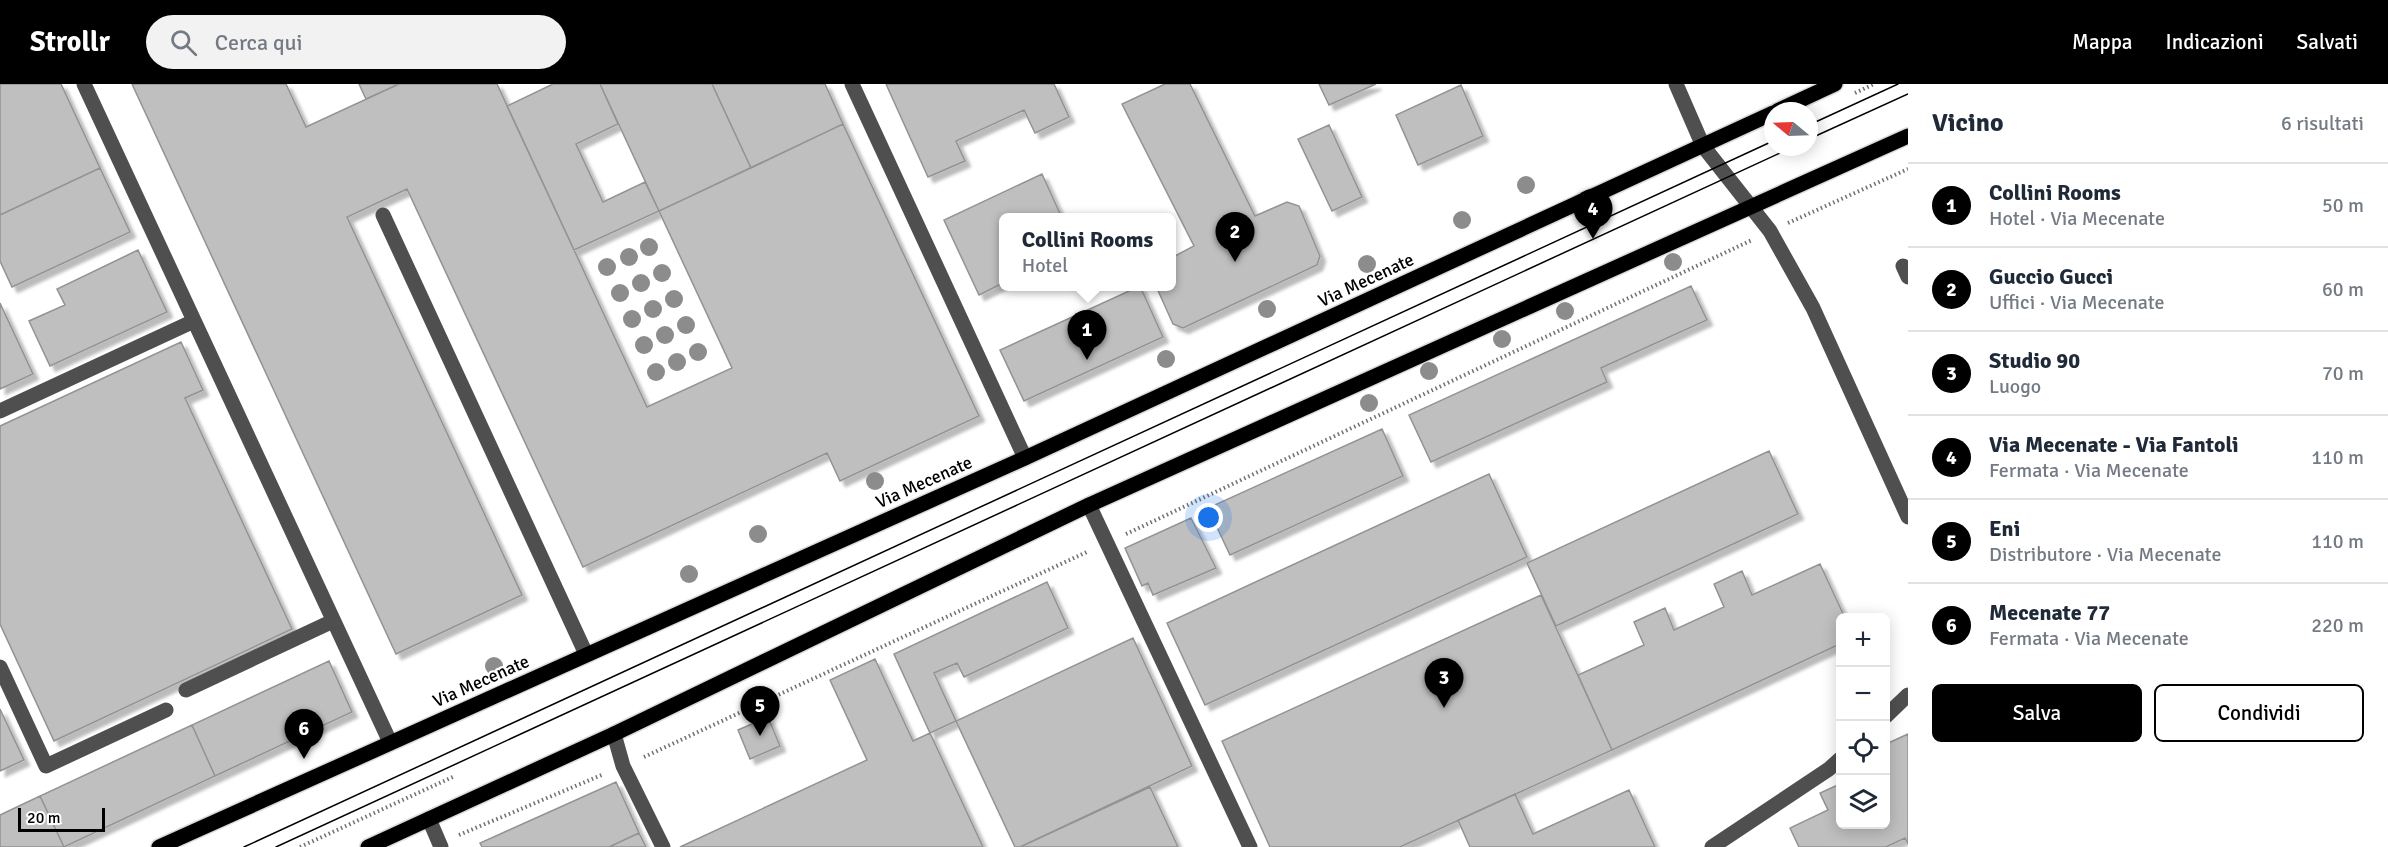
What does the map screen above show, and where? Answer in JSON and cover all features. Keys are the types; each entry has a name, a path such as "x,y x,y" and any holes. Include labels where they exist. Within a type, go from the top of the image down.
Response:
{"main road":[{"name":"Via Mecenate","path":"1796,102 1835,84"},
{"name":"Via Mecenate","path":"159,847 1025,458 1764,117"},
{"path":"368,847 614,734 1089,506 1908,136"}],"street":[{"path":"84,84 390,742"},
{"path":"852,84 1025,458"},
{"path":"1676,84 1703,146 1770,231 1813,308 1908,517"},
{"path":"383,215 586,654"},
{"path":"0,411 194,321"},
{"path":"1089,506 1250,847"},
{"path":"186,690 333,621"},
{"path":"0,667 46,766 166,710"},
{"path":"1890,712 1908,695"},
{"path":"614,734 623,766 663,847"},
{"path":"1712,847 1836,763"},
{"path":"429,819 441,847"}],"path":[{"path":"1792,220 1908,169"},
{"path":"1117,538 1750,241"},
{"path":"635,761 1099,547"},
{"path":"458,836 613,771"},
{"path":"300,847 455,776"}],"building":[{"path":"0,84 61,84 100,168 0,215"},
{"path":"132,84 286,84 306,127 399,84 497,84 647,407 732,368 659,211 843,124 979,416 840,481 827,453 583,567 407,189 347,217 522,595 396,654"},
{"path":"359,84 399,84 366,99"},
{"path":"553,84 600,84 618,124 576,144 603,202 645,182 659,211 574,250 507,106"},
{"path":"600,84 712,84 751,168 659,211"},
{"path":"712,84 825,84 843,124 751,168"},
{"path":"886,84 1054,84 1069,117 1035,133 1024,110 956,141 965,161 928,177"},
{"path":"1165,84 1190,84 1255,216 1287,202 1299,206 1320,256 1317,265 1183,328 1173,324 1158,291 1176,291 1176,255 1194,246 1122,104"},
{"path":"1319,84 1376,84 1329,105"},
{"path":"1461,85 1483,136 1418,165 1396,115"},
{"path":"1329,125 1362,197 1332,211 1298,139"},
{"path":"100,168 130,232 12,287 0,261 0,215"},
{"path":"1042,174 1060,213 999,213 999,285 979,295 944,220"},
{"path":"138,250 167,312 50,366 29,321 65,305 57,289"},
{"path":"1691,286 1707,320 1601,368 1607,382 1431,462 1409,415"},
{"path":"1129,291 1142,291 1163,337 1024,401 1000,350"},
{"path":"0,303 33,374 0,389"},
{"path":"181,342 203,390 185,398 292,629 54,741 0,624 0,426"},
{"path":"1382,429 1403,476 1230,555 1208,508"},
{"path":"1769,451 1798,514 1556,626 1527,563"},
{"path":"1489,474 1527,557 1205,705 1167,623"},
{"path":"1191,518 1216,568 1153,595 1148,583 1142,586 1125,548"},
{"path":"1820,564 1843,613 1836,613 1836,646 1612,750 1578,675 1644,645 1634,622 1665,608 1674,630 1724,607 1714,584 1742,571 1752,595"},
{"path":"1047,582 1068,628 964,677 957,663 934,673 956,721 930,733 894,654"},
{"path":"1541,595 1612,750 1400,847 1270,847 1222,741"},
{"path":"1133,638 1192,766 1020,847 1015,847 956,721"},
{"path":"875,659 913,741 930,733 983,847 680,847 867,760 830,680"},
{"path":"329,661 352,712 215,776 192,725"},
{"path":"0,709 24,760 0,771"},
{"path":"768,717 780,746 750,759 738,730"},
{"path":"192,725 215,776 64,847 40,796"},
{"path":"1908,734 1908,844 1905,838 1886,847 1799,847 1790,828 1828,810 1820,793 1836,786 1836,829 1890,829 1890,742"},
{"path":"616,782 639,833 609,847 482,847 480,843"},
{"path":"1150,787 1178,847 1020,847"},
{"path":"1629,790 1655,847 1470,847 1458,820 1515,794 1533,834"},
{"path":"40,796 64,847 0,847 0,815"},
{"path":"639,833 646,847 609,847"}],"tram line":[{"path":"1818,121 1898,84"},
{"path":"1818,135 1908,94"},
{"path":"244,847 1764,145"},
{"path":"276,847 1773,156"}],"place":[{"name":"Via Mecenate - Via Fantoli","path":"1593,239"},
{"name":"Guccio Gucci","path":"1235,262"},
{"name":"Collini Rooms","path":"1087,360"},
{"name":"Studio 90","path":"1444,708"},
{"name":"Eni","path":"760,736"},
{"name":"Mecenate 77","path":"304,759"}]}
